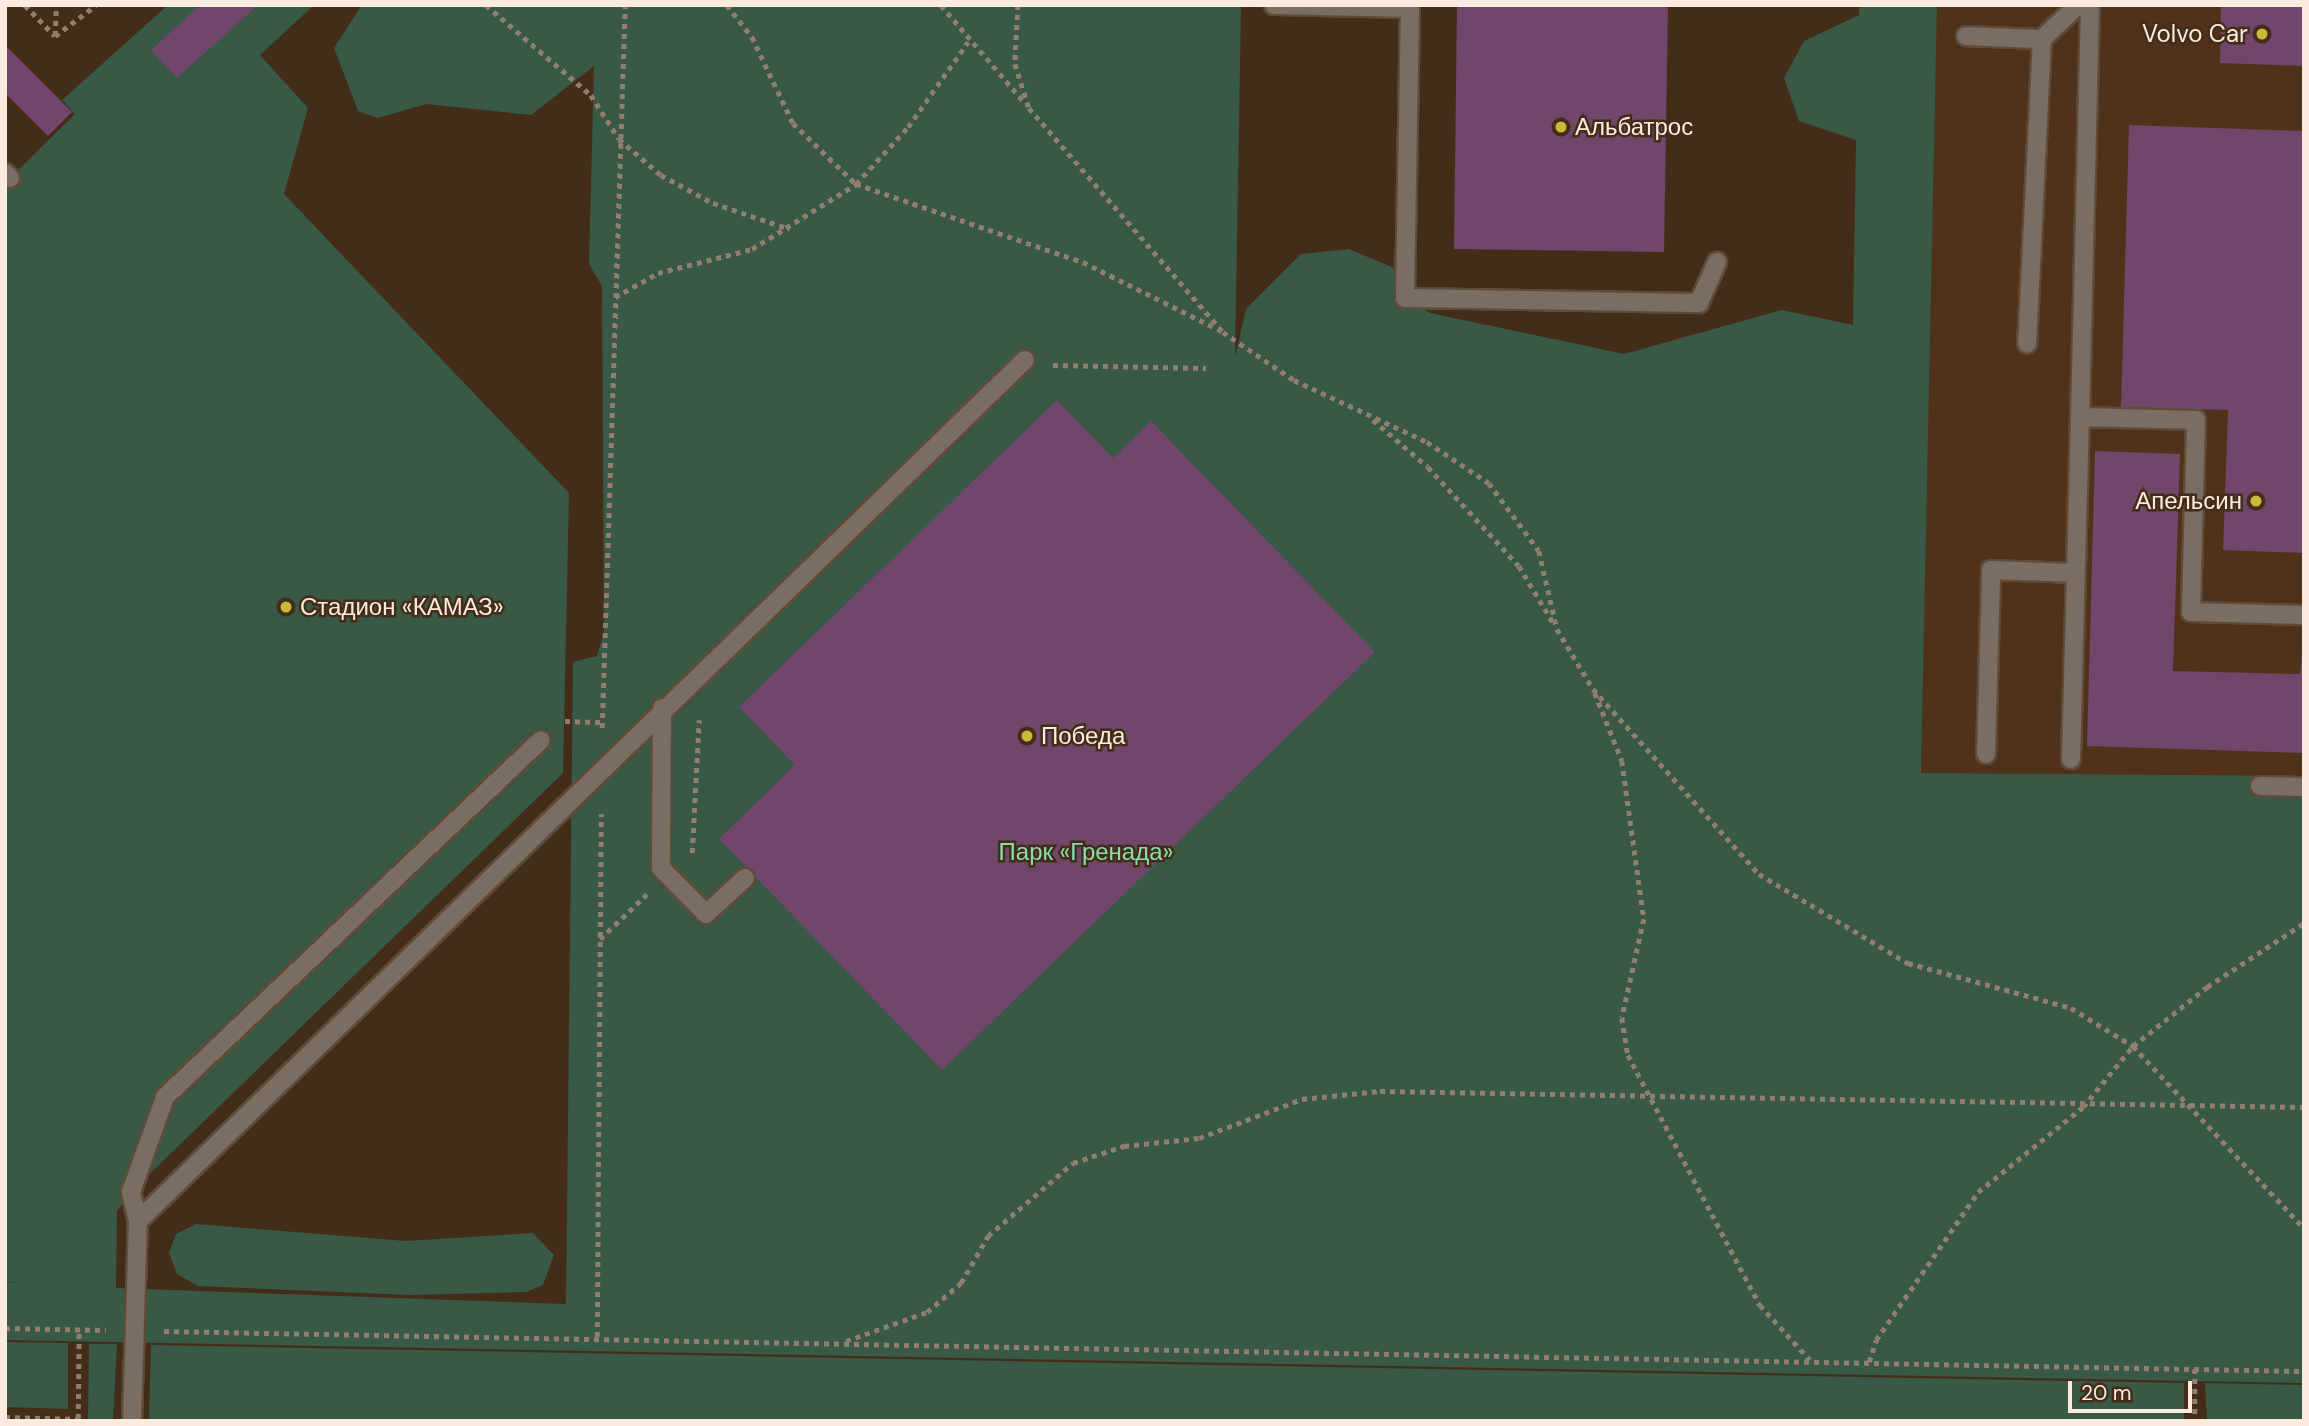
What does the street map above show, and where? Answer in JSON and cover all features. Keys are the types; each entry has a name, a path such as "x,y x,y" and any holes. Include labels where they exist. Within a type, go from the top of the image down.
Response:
{"lane":[{"path":"1274,5 1410,8 1405,298 1699,303 1717,262"},
{"path":"2027,344 2042,39 2078,5"},
{"path":"2071,759 2090,5"},
{"path":"1966,36 2042,39"},
{"path":"138,1221 663,708 1025,360"},
{"path":"2080,417 2196,421 2191,612 2304,615"},
{"path":"1986,754 1991,570 2075,573"},
{"path":"663,708 661,868 706,914 745,878"},
{"path":"132,1421 138,1221 131,1192 165,1097 541,740"},
{"path":"2260,786 2304,787"}],"path":[{"path":"25,5 55,36"},
{"path":"55,36 56,5"},
{"path":"55,36 96,5"},
{"path":"486,5 591,95 619,139 661,175 713,203 790,229"},
{"path":"597,1338 603,722 625,5"},
{"path":"727,5 752,37 793,123 856,184 1083,262 1223,332 1294,380 1427,442 1489,483 1539,551 1557,629"},
{"path":"941,5 968,42 1029,108 1223,332"},
{"path":"1018,5 1015,64 1029,108"},
{"path":"615,298 658,273 752,249 790,229 856,184 908,127 968,42"},
{"path":"1047,365 1206,368"},
{"path":"1370,417 1428,467 1519,566 1593,688 1622,761 1644,919 1622,1018 1628,1055 1655,1099 1760,1305 1811,1361"},
{"path":"1593,688 1759,874 1908,963 2071,1008 2133,1046 2304,1228"},
{"path":"600,939 696,848 699,713"},
{"path":"564,721 603,722"},
{"path":"1869,1362 1876,1340 1978,1192 2083,1107 2133,1046 2207,987 2304,923"},
{"path":"842,1342 927,1312 961,1283 988,1236 1026,1198 1073,1163 1124,1146 1199,1138 1302,1099 1381,1091 2196,1110 2304,1107"},
{"path":"5,1328 2304,1371"},
{"path":"5,1417 78,1419 79,1329"},
{"path":"2194,1368 2194,1421"}],"shaded area":[{"path":"1937,5 2304,5 2304,776 1921,773"}],"green space":[{"name":"Парк «Гренада»","path":"168,5 314,5 260,55 308,108 284,194 569,493 563,773 131,1192 117,1211 116,1288 566,1304 573,662 597,656 604,632 602,286 589,264 594,66 531,115 426,104 378,118 358,111 334,48 362,5 1241,5 1235,357 1246,309 1301,254 1349,249 1394,268 1403,297 1430,313 1624,354 1782,310 1853,325 1856,140 1799,121 1784,78 1804,41 1859,15 1859,5 1937,5 1921,773 2304,776 2304,1383 5,1340 5,1283 17,1283 5,1282 5,183 75,114 62,100"},
{"path":"196,1224 406,1241 533,1233 554,1255 543,1285 526,1292 410,1295 198,1286 177,1274 169,1253 176,1234"},
{"path":"5,1342 68,1343 68,1409 5,1407"},
{"path":"89,1344 117,1344 113,1421 88,1421"},
{"path":"151,1345 2184,1383 2184,1421 149,1421"},
{"path":"2205,1383 2304,1385 2304,1421 2207,1421"}],"building":[{"path":"200,5 258,5 177,78 151,50"},
{"name":"Альбатрос","path":"1457,5 1668,5 1664,252 1454,249"},
{"name":"Volvo Car","path":"2221,5 2304,5 2304,66 2220,63"},
{"path":"5,45 72,112 48,136 5,93"},
{"path":"2129,125 2304,131 2304,553 2223,550 2228,410 2121,407"},
{"name":"Победа","path":"1057,400 1113,458 1151,421 1375,652 942,1070 719,839 795,765 739,707"},
{"path":"2095,451 2180,454 2173,671 2300,674 2304,631 2304,753 2087,746"}],"place":[{"name":"Volvo Car","path":"2262,34"},
{"name":"Альбатрос","path":"1561,127"},
{"name":"Апельсин","path":"2256,501"},
{"name":"Стадион «КАМАЗ»","path":"286,607"},
{"name":"Победа","path":"1027,736"}]}
